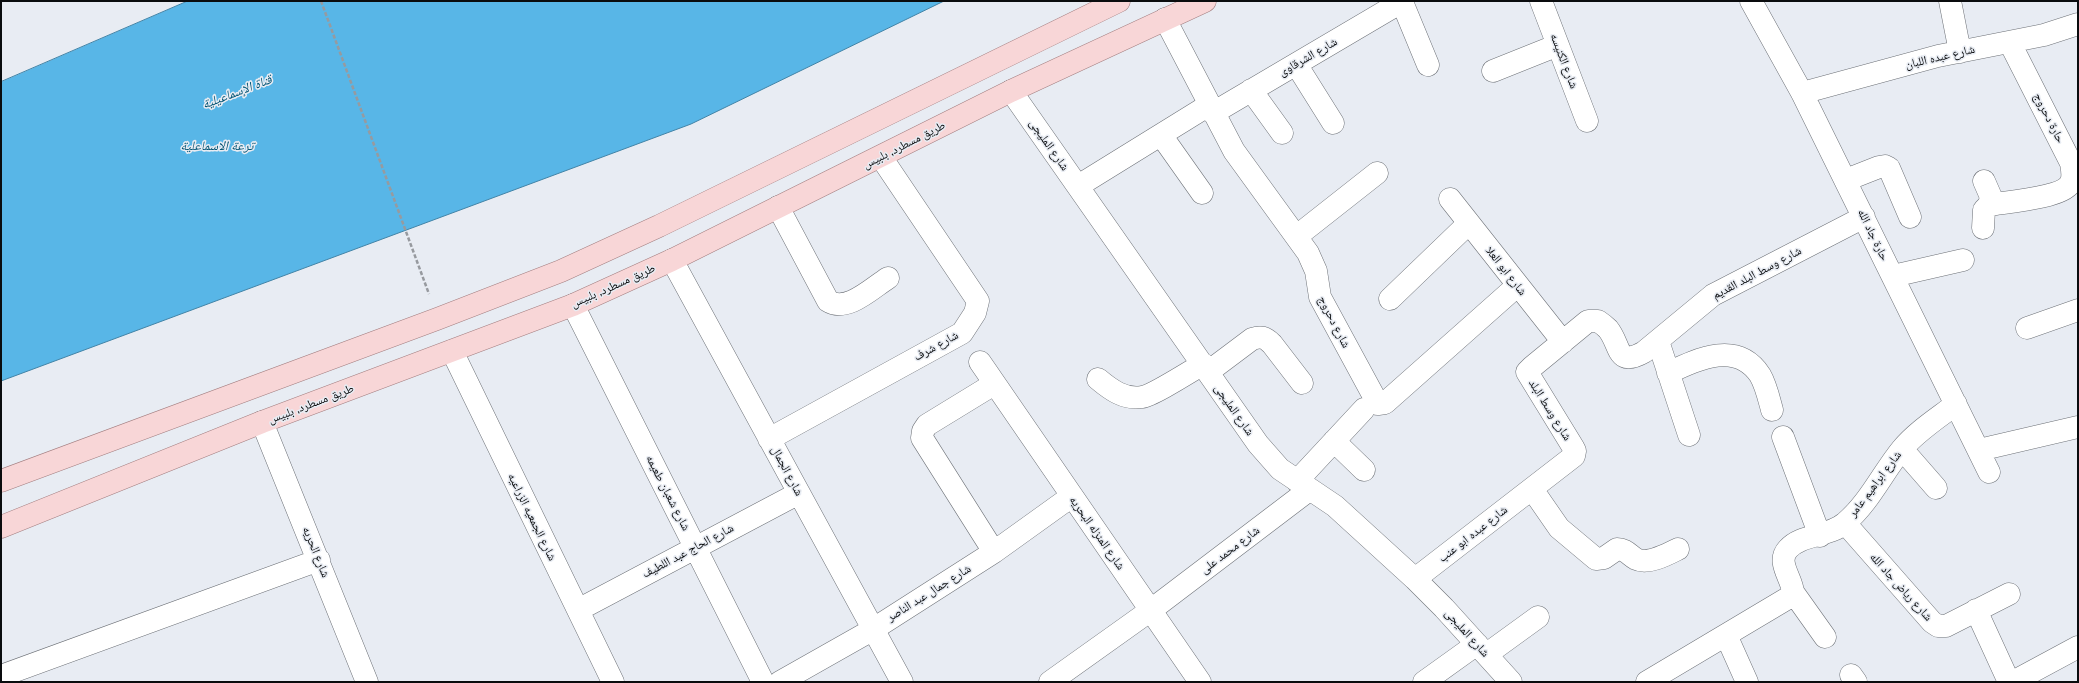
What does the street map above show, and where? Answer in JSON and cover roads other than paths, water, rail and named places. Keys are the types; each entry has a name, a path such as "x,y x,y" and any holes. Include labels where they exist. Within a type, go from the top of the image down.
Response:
{"main road":[{"path":"1,481 437,320 562,271 666,223 1120,1"},
{"name":"طريق مسطرد, بلبيس","path":"1,526 262,422 573,305 672,260 1011,91 1205,1"}],"street":[{"path":"1403,1 1428,65"},
{"name":"شارع الشرقاوى","path":"1078,186 1161,135 1252,90 1403,1"},
{"name":"شارع الكنيسه","path":"1541,1 1587,121"},
{"name":"حارة جاد الله","path":"1751,1 1802,92 1989,472"},
{"path":"1950,1 1960,52"},
{"name":"شارع دحروج","path":"1165,19 1211,109 1248,173 1297,236 1308,253 1316,271 1320,297 1378,404 1385,403 1518,285"},
{"name":"شارع عبده اللبان","path":"1802,92 1938,56 2010,43 2044,35 2078,24"},
{"name":"حارة دحروج","path":"1989,206 2059,193 2070,184 2072,174 2071,163 2010,43"},
{"path":"1493,70 1558,45"},
{"path":"1296,64 1333,123"},
{"path":"1252,90 1282,133"},
{"name":"شارع المليجى","path":"1011,91 1258,444 1280,469 1303,486 1335,506 1415,579 1482,649 1511,682"},
{"path":"1161,135 1202,193"},
{"name":"شارع شرف","path":"769,439 962,333 975,313 978,301 881,156"},
{"path":"1846,180 1880,167 1885,166 1889,168 1910,217"},
{"path":"1297,236 1377,173"},
{"path":"1983,228 1984,210 1989,206 1991,197 1984,181"},
{"name":"شارع ابو العلا","path":"1450,199 1563,342"},
{"path":"778,207 828,301 835,305 846,304 888,278"},
{"name":"شارع وسط البلد القديم","path":"1563,342 1588,322 1598,321 1608,329 1620,353 1630,359 1636,357 1658,341 1713,295 1864,217"},
{"path":"1390,299 1469,223"},
{"name":"شارع الجمال","path":"672,260 872,630 902,682"},
{"path":"1893,276 1964,260"},
{"name":"شارع شعبان طعيمه","path":"573,305 763,682"},
{"path":"2027,328 2078,310"},
{"path":"1098,379 1111,390 1126,397 1143,397 1205,368 1252,339 1259,337 1266,339 1272,344 1302,382"},
{"path":"1658,341 1689,435"},
{"name":"شارع وسط البلد","path":"1563,342 1527,372 1573,447"},
{"name":"شارع الجمعيه الزراعيه","path":"452,351 612,682"},
{"path":"1668,373 1689,363 1707,358 1734,355 1754,367 1761,376 1772,410"},
{"name":"شارع المنزله البحريه","path":"980,362 1200,682"},
{"path":"994,384 927,425 922,431 922,438 994,552"},
{"name":"شارع ابراهيم عامر","path":"1792,592 1792,583 1784,565 1784,556 1788,549 1795,544 1832,532 1845,523 1861,505 1902,449 1914,436 1956,404"},
{"name":"شارع محمد على","path":"1053,681 1151,610 1303,486 1334,441 1364,409"},
{"name":"شارع الحريه","path":"262,422 367,682"},
{"path":"1979,450 2078,426"},
{"path":"1783,437 1820,536"},
{"path":"1334,441 1364,470"},
{"name":"شارع عبده ابو عنب","path":"1415,579 1572,459 1575,451 1573,447"},
{"path":"1902,449 1936,488"},
{"path":"1532,489 1559,528 1596,559 1604,558 1617,549 1626,551 1637,560 1646,560 1678,549"},
{"name":"شارع الحاج عبد اللطيف","path":"578,610 799,493"},
{"name":"شارع جمال عبد الناصر","path":"780,682 872,630 994,552 1072,496"},
{"name":"شارع رياض جاد الله","path":"1845,523 1932,622 1938,626 1946,626 2009,594"},
{"path":"1,676 319,560"},
{"path":"1647,682 1788,598 1792,592 1826,637"},
{"path":"1976,610 2010,682"},
{"path":"1424,682 1538,617"},
{"path":"1726,634 1747,682"},
{"path":"2013,682 2078,647"}],"water":[{"name":"ترعة الاسماعلية","path":"188,1 944,1 691,124 1,381 1,82"}],"water label":[{"name":"قناة الإسماعيلية","path":"237,92"}]}
